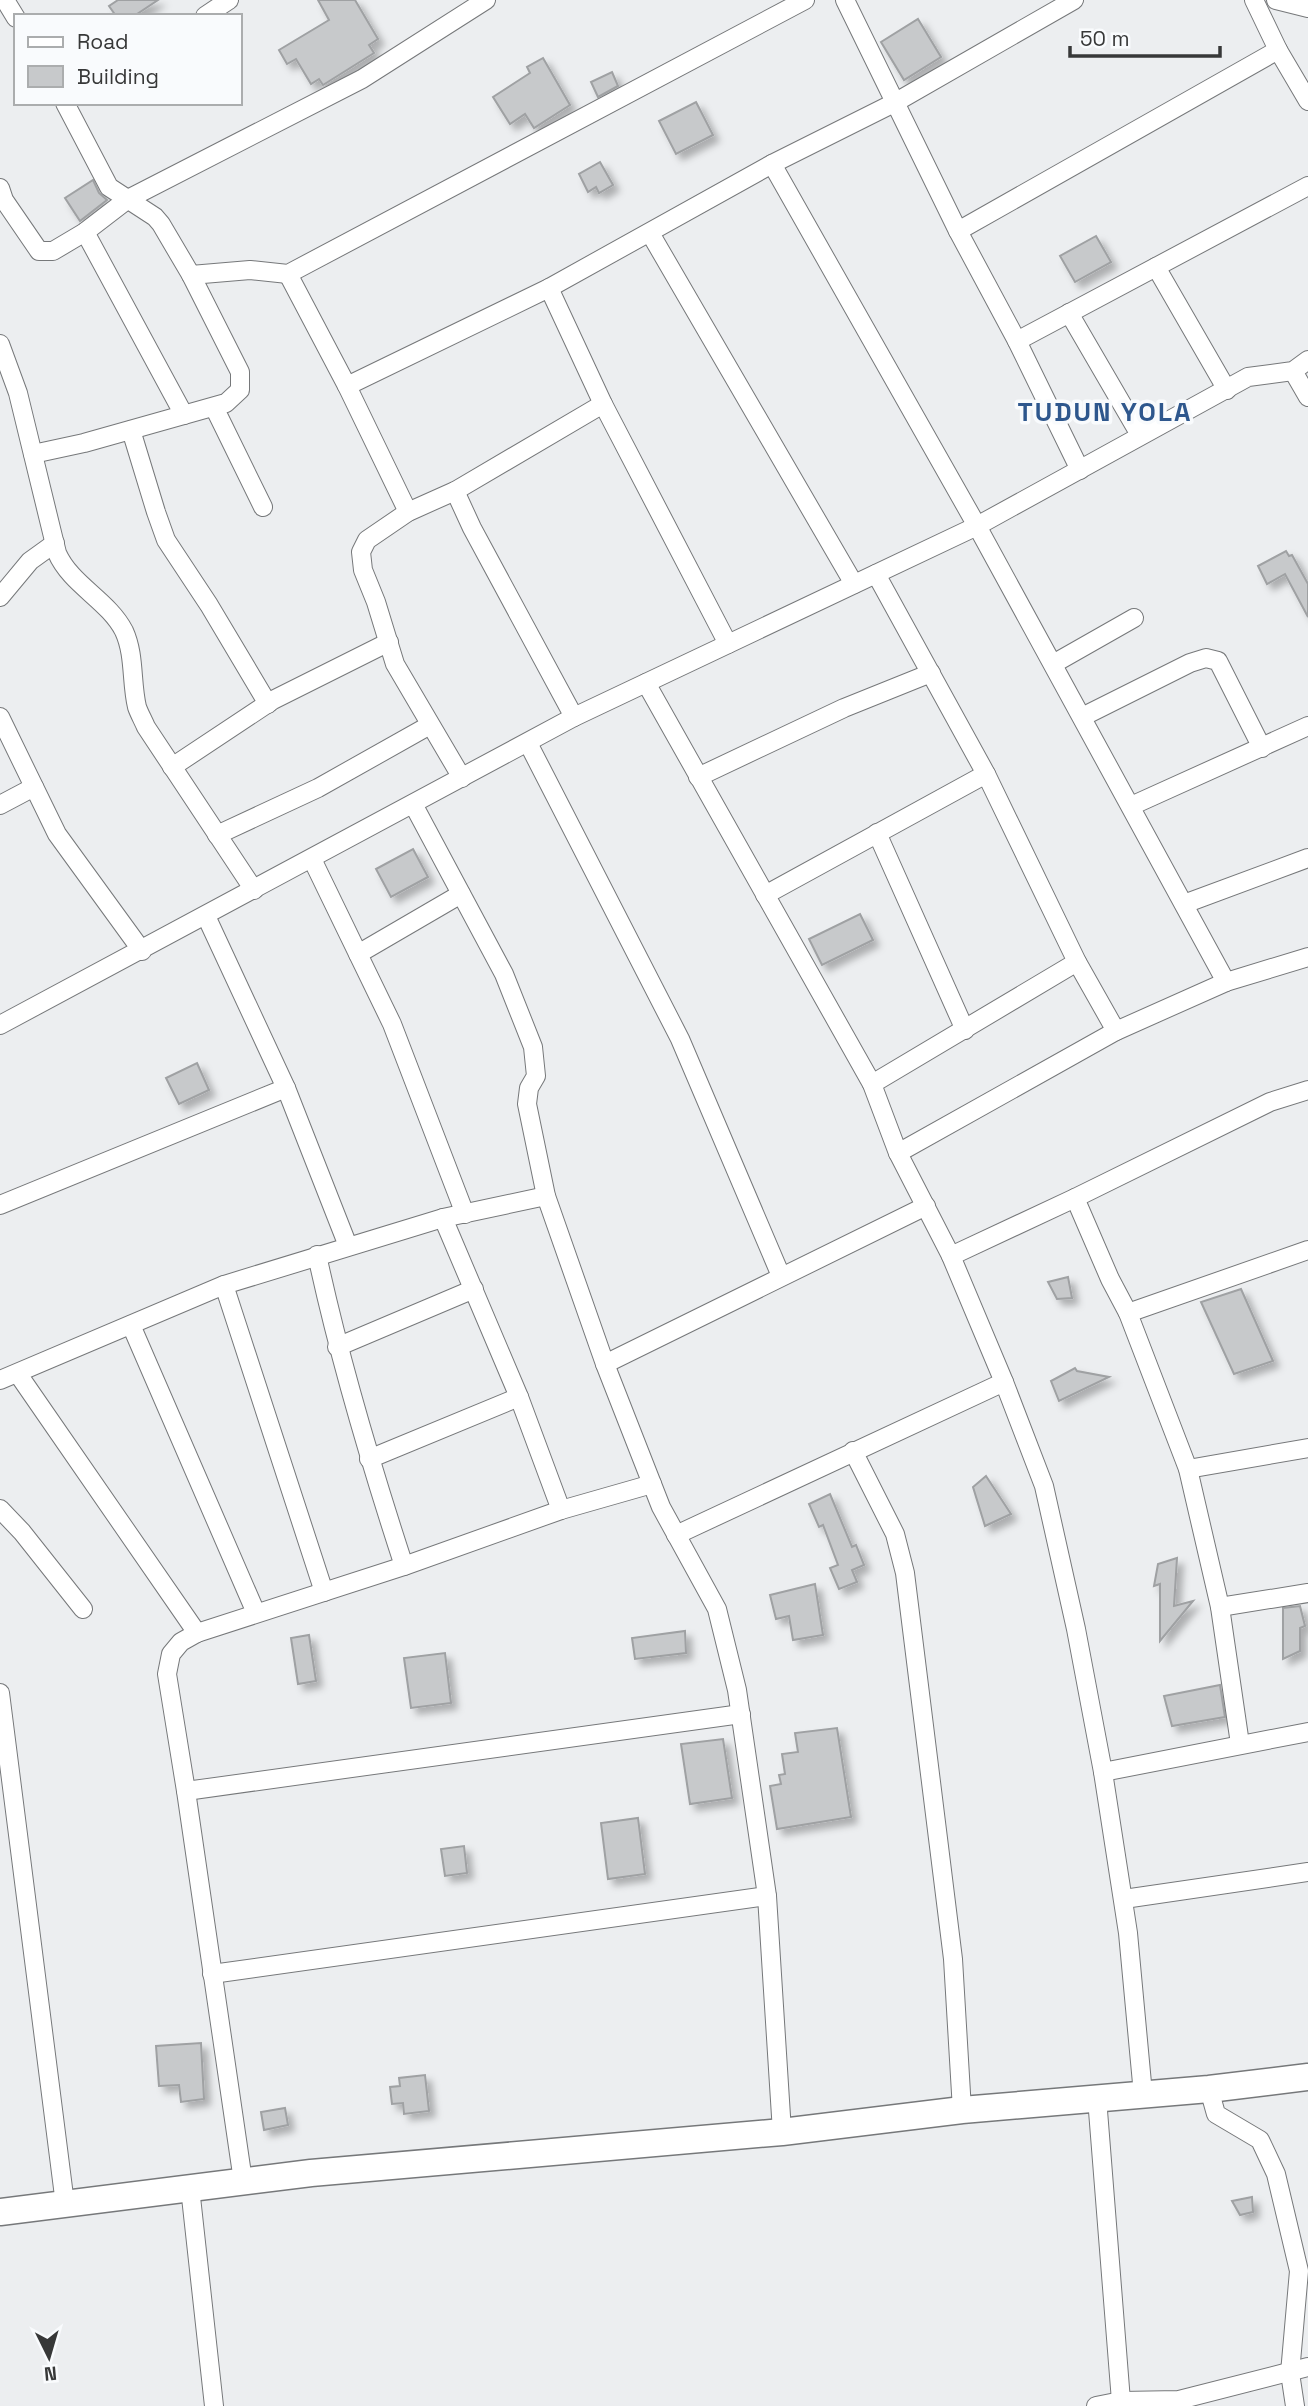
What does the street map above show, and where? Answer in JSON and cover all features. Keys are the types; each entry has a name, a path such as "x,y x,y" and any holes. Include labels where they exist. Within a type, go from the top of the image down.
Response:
{"street":[{"path":"208,14 229,0"},
{"path":"1,197 39,251 53,251 85,232 128,199 362,79 486,0"},
{"path":"191,275 250,270 288,274 805,0"},
{"path":"845,0 958,231 1017,341 1080,470"},
{"path":"347,386 549,288 772,164 896,102 1074,0"},
{"path":"1254,0 1308,101"},
{"path":"1276,0 1308,8"},
{"path":"958,231 1279,50"},
{"path":"33,454 214,407 226,402 240,390 241,380 240,372 191,275 161,224 155,217 109,187 68,105"},
{"path":"772,164 977,526 1226,982"},
{"path":"1017,341 1308,186"},
{"path":"85,232 184,415"},
{"path":"650,233 853,584"},
{"path":"1156,267 1227,390"},
{"path":"288,274 347,386 408,512"},
{"path":"549,288 603,404 727,644"},
{"path":"1069,313 1140,435"},
{"path":"0,344 18,393 63,567 107,608 123,629 130,647 137,706 146,727 254,890"},
{"path":"0,1025 574,717 977,526 1248,377 1301,365 1308,397"},
{"path":"461,778 395,664 363,570 361,552 367,540 408,512 455,491 603,404"},
{"path":"214,407 263,507"},
{"path":"131,430 166,540 268,704"},
{"path":"455,491 472,528 574,717"},
{"path":"0,597 30,561 55,543"},
{"path":"876,574 986,774 1077,962 1116,1031"},
{"path":"1053,664 1135,618"},
{"path":"172,767 268,704 389,642"},
{"path":"1082,717 1190,663 1206,658 1218,661 1262,748"},
{"path":"698,777 832,713 931,673"},
{"path":"646,683 872,1084 898,1153 951,1255 1044,1486 1076,1629 1124,1899 1143,2094"},
{"path":"0,718 57,834 142,951"},
{"path":"217,835 318,788 430,725"},
{"path":"1131,806 1308,726"},
{"path":"527,743 680,1039 782,1276"},
{"path":"765,895 986,774"},
{"path":"0,805 34,787"},
{"path":"413,804 504,974 533,1047 536,1076 529,1088 527,1104 546,1196 605,1364 661,1507 717,1609 741,1714 766,1896 782,2132"},
{"path":"877,834 965,1030"},
{"path":"1184,904 1308,858"},
{"path":"312,859 392,1024 465,1214"},
{"path":"358,954 461,894"},
{"path":"206,916 286,1088 348,1247"},
{"path":"898,1153 1116,1031 1226,982 1308,957"},
{"path":"872,1084 1077,962"},
{"path":"0,1205 286,1088"},
{"path":"951,1255 1076,1198 1270,1102 1308,1090"},
{"path":"0,1380 223,1284 443,1218 546,1196"},
{"path":"1076,1198 1110,1279 1128,1313 1188,1469 1220,1607 1240,1744"},
{"path":"605,1364 926,1206"},
{"path":"443,1218 519,1397 561,1510"},
{"path":"1128,1313 1308,1250"},
{"path":"317,1255 337,1347 369,1459 404,1566"},
{"path":"223,1284 324,1592"},
{"path":"337,1347 474,1289"},
{"path":"131,1325 256,1613"},
{"path":"18,1374 197,1633"},
{"path":"677,1535 1004,1382"},
{"path":"369,1459 519,1397"},
{"path":"1188,1469 1308,1448"},
{"path":"853,1451 895,1534 905,1573 953,1959 962,2110"},
{"path":"243,2181 167,1674 171,1654 181,1642 197,1633 404,1566 561,1510 652,1484"},
{"path":"0,1509 22,1532 83,1609"},
{"path":"1220,1607 1308,1593"},
{"path":"0,1693 65,2204"},
{"path":"186,1791 741,1714"},
{"path":"1103,1772 1308,1732"},
{"path":"1124,1899 1308,1872"},
{"path":"212,1974 766,1896"},
{"path":"0,2212 243,2181 565,2149 782,2132 962,2110 1209,2089 1308,2077"},
{"path":"1209,2089 1216,2114 1260,2140 1276,2174 1299,2271 1290,2373 1295,2406"},
{"path":"1097,2098 1121,2401"},
{"path":"190,2188 214,2406"},
{"path":"1096,2406 1121,2401 1179,2400 1308,2367"}],"building":[{"path":"118,0 158,0 137,14 115,14 109,6"},
{"path":"318,0 355,0 378,39 369,45 374,53 323,85 319,79 311,84 296,59 287,64 279,50 329,20"},
{"path":"918,19 941,57 904,80 881,42"},
{"path":"543,58 570,105 534,128 525,114 510,124 493,97 530,73 527,67"},
{"path":"612,72 618,86 598,97 591,82"},
{"path":"696,102 713,135 676,154 659,121"},
{"path":"600,162 613,185 599,193 596,187 588,192 579,174"},
{"path":"93,180 99,193 107,200 80,221 65,198"},
{"path":"1096,236 1111,262 1075,282 1060,256"},
{"path":"1286,551 1289,556 1292,555 1308,584 1308,617 1285,574 1267,584 1258,566"},
{"path":"413,849 428,877 391,897 376,869"},
{"path":"860,914 873,940 822,965 809,939"},
{"path":"197,1063 209,1090 179,1104 166,1078"},
{"path":"1068,1277 1072,1298 1057,1299 1048,1282"},
{"path":"1241,1289 1273,1361 1234,1374 1201,1302"},
{"path":"1075,1368 1077,1371 1109,1377 1059,1401 1051,1381"},
{"path":"986,1476 1011,1514 985,1526 973,1487"},
{"path":"830,1494 852,1547 856,1545 864,1565 852,1570 857,1582 839,1589 830,1568 838,1565 823,1525 819,1527 809,1504"},
{"path":"1177,1558 1174,1606 1193,1601 1160,1641 1160,1584 1154,1586 1158,1564"},
{"path":"815,1584 823,1635 793,1640 789,1616 776,1619 770,1595"},
{"path":"1300,1606 1305,1626 1300,1628 1300,1651 1283,1659 1283,1608"},
{"path":"685,1631 686,1653 635,1659 632,1638"},
{"path":"309,1635 316,1681 298,1684 291,1638"},
{"path":"445,1653 451,1703 411,1708 404,1658"},
{"path":"1220,1685 1225,1717 1172,1726 1164,1696"},
{"path":"837,1728 851,1817 777,1829 770,1786 781,1784 779,1775 785,1774 782,1754 798,1752 795,1733"},
{"path":"723,1739 732,1798 690,1804 681,1744"},
{"path":"638,1818 645,1874 608,1879 601,1823"},
{"path":"464,1846 467,1873 445,1876 441,1849"},
{"path":"201,2043 204,2099 181,2102 179,2085 159,2086 156,2046"},
{"path":"425,2075 429,2111 404,2114 403,2103 392,2104 390,2087 400,2086 399,2078"},
{"path":"285,2108 288,2125 264,2130 261,2112"},
{"path":"1252,2197 1253,2212 1240,2215 1232,2201"}],"district":[{"name":"TUDUN YOLA","path":"1105,412"}]}
